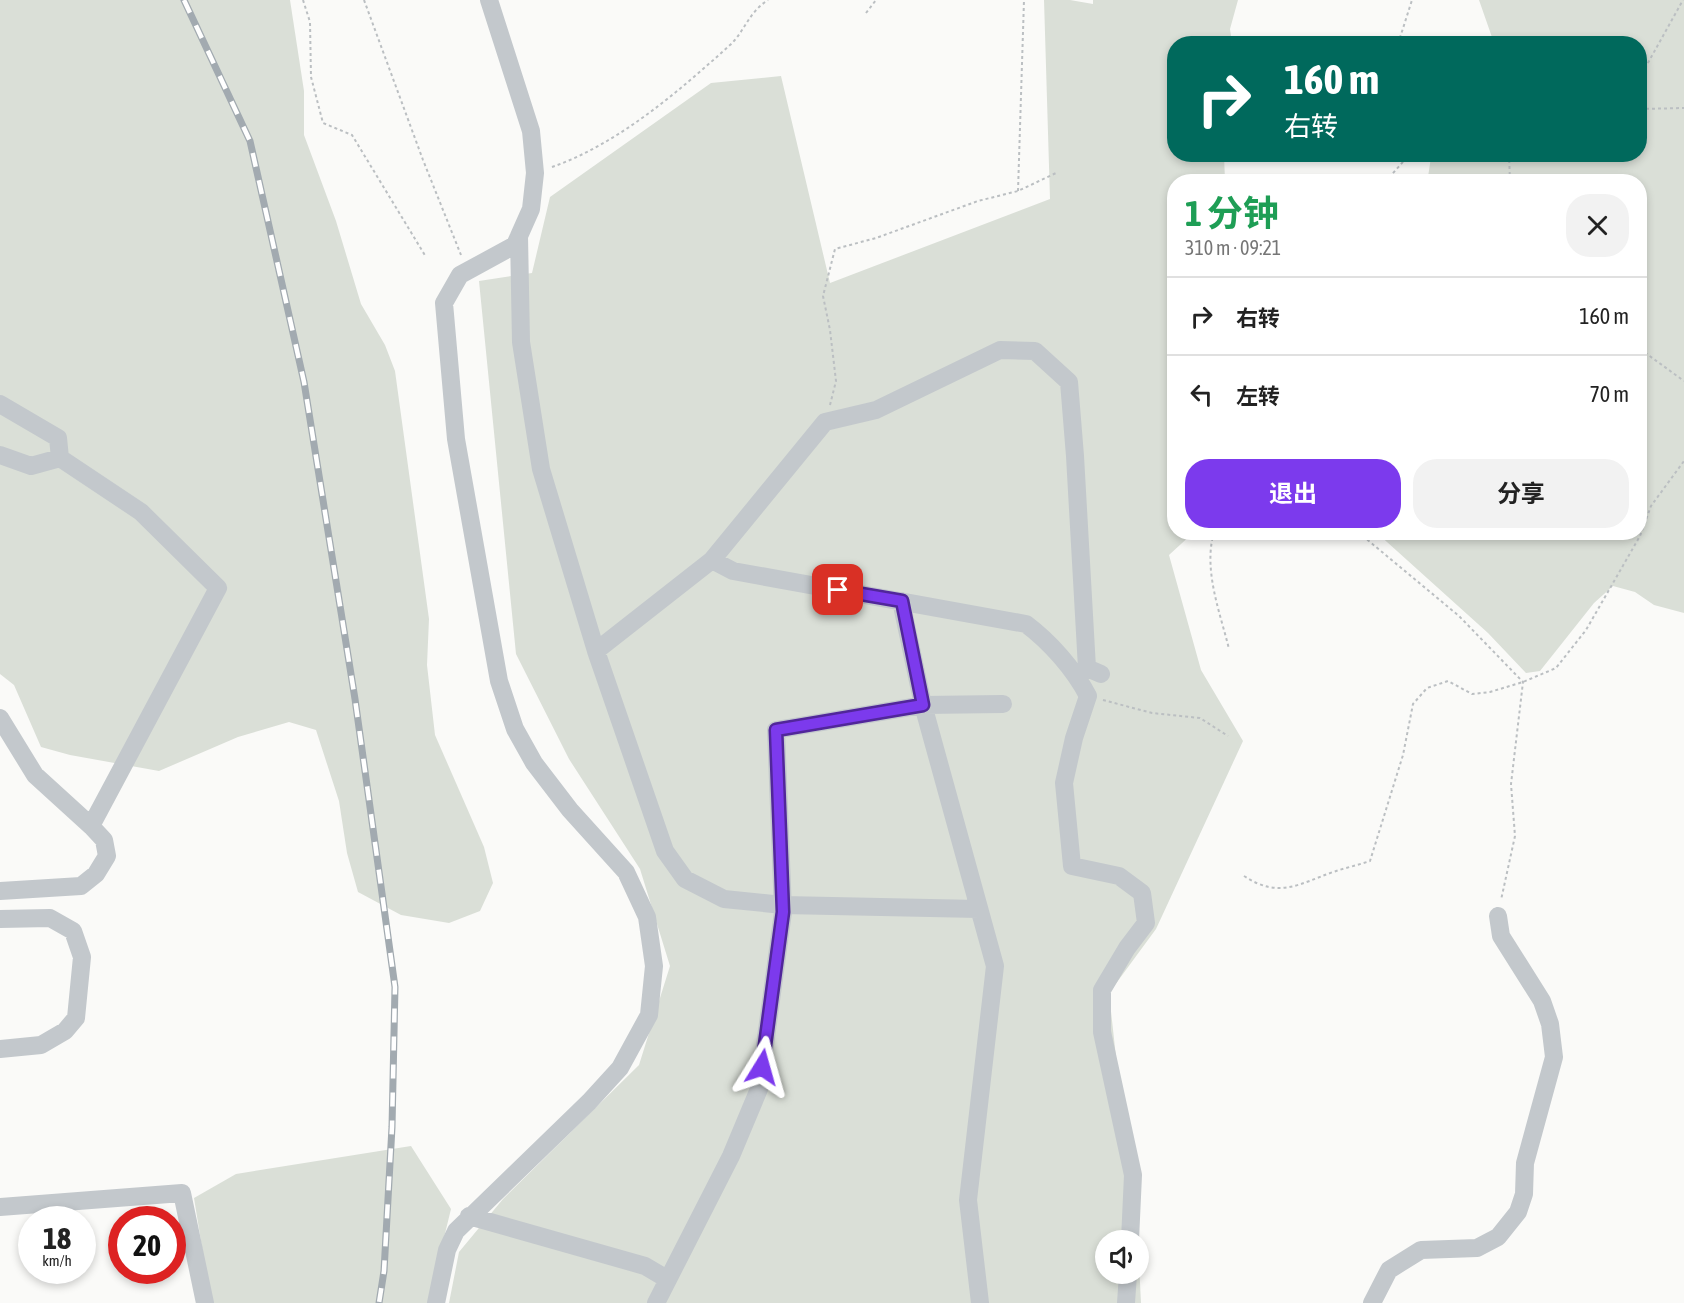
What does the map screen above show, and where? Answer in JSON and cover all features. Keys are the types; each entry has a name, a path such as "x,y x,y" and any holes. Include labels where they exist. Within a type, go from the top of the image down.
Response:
{"street":[{"path":"436,1303 447,1250 456,1231 589,1102 620,1068 650,1015 654,966 647,917 626,872 570,810 534,763 515,729 499,681 456,439 444,303 460,275 515,245 531,210 535,173 531,130 489,0"},
{"path":"519,236 520,342 542,470 596,651 665,851 671,860 685,879 724,899 783,904 979,909"},
{"path":"596,651 712,560 825,422 876,410 1000,350 1035,351 1069,382 1076,456 1087,668 1101,674"},
{"path":"0,404 58,438 60,458"},
{"path":"0,455 31,466 60,458 141,512 218,588 91,826"},
{"path":"712,560 733,571 1026,624 1041,635 1081,682 1088,696 1074,738 1064,783 1072,866 1119,876 1142,893 1146,923 1127,948 1102,990 1102,1032 1133,1175 1130,1230"},
{"path":"902,601 923,705 995,966 968,1200 980,1303"},
{"path":"656,1303 731,1156 759,1089 783,904 776,730 923,705 1003,704"},
{"path":"0,718 35,775 104,840 107,856 96,874 81,886 0,891"},
{"path":"1372,1303 1389,1270 1421,1250 1477,1248 1498,1237 1518,1212 1524,1194 1525,1163 1554,1057 1553,1046 1550,1024 1542,1001 1501,936 1498,916"},
{"path":"0,919 50,918 74,931 82,957 76,1018 65,1031 41,1045 0,1049"},
{"path":"0,1207 182,1193 206,1303"},
{"path":"469,1216 645,1266 667,1279"},
{"path":"1126,1303 1127,1284"}],"path":[{"path":"303,0 310,22 311,77 323,123 352,135 426,257"},
{"path":"364,0 467,272"},
{"path":"535,173 580,157 644,116 732,43 755,8 768,0"},
{"path":"866,14 876,0"},
{"path":"1018,191 1024,0"},
{"path":"1401,36 1412,0"},
{"path":"1647,66 1683,0"},
{"path":"1647,109 1684,108"},
{"path":"1392,174 1403,162"},
{"path":"825,422 836,381 823,296 835,249 876,238 978,201 1018,191 1056,173"},
{"path":"1647,354 1684,381"},
{"path":"1647,517 1651,506 1684,461"},
{"path":"1212,540 1209,549 1210,571 1228,650"},
{"path":"1368,540 1459,615 1523,682"},
{"path":"1244,876 1277,889 1295,888 1334,872 1370,861 1403,755 1413,704 1427,688 1448,681 1472,694 1490,692 1523,682 1556,668 1586,630 1638,540"},
{"path":"1498,916 1515,836 1511,784 1523,682"},
{"path":"1088,696 1152,713 1200,718 1228,736"}],"shaded area":[{"path":"0,0 290,0 304,91 304,135 336,221 361,304 385,345 395,371 429,619 427,665 435,735 484,847 493,883 480,911 449,923 401,915 358,892 347,853 339,801 316,730 289,722 238,737 159,771 70,755 41,747 14,685 0,674"},
{"path":"1044,0 1070,0 1093,4 1093,0 1238,0 1230,29 1231,36 1167,36 1167,162 1224,162 1225,174 1167,174 1167,540 1185,540 1169,555 1201,670 1243,741 1156,929 1109,993 1135,1230 1095,1230 1095,1284 1140,1284 1141,1303 449,1303 459,1252 503,1199 639,1065 670,966 640,869 569,759 516,654 479,281 532,273 550,197 711,83 781,76 830,283 1050,199"},
{"path":"1479,0 1684,0 1684,613 1654,605 1635,592 1613,586 1594,603 1540,671 1526,673 1488,633 1385,540 1647,540 1647,174 1428,174 1430,162 1647,162 1647,36 1492,36"},
{"path":"411,1146 451,1209 428,1303 211,1303 194,1198 236,1174"}],"railway":[{"path":"184,0 250,141 304,382 355,699 395,987 392,1127 384,1271 379,1303"}],"route":[{"path":"762,1067 783,912 776,730 923,705 902,601 838,590"}]}
